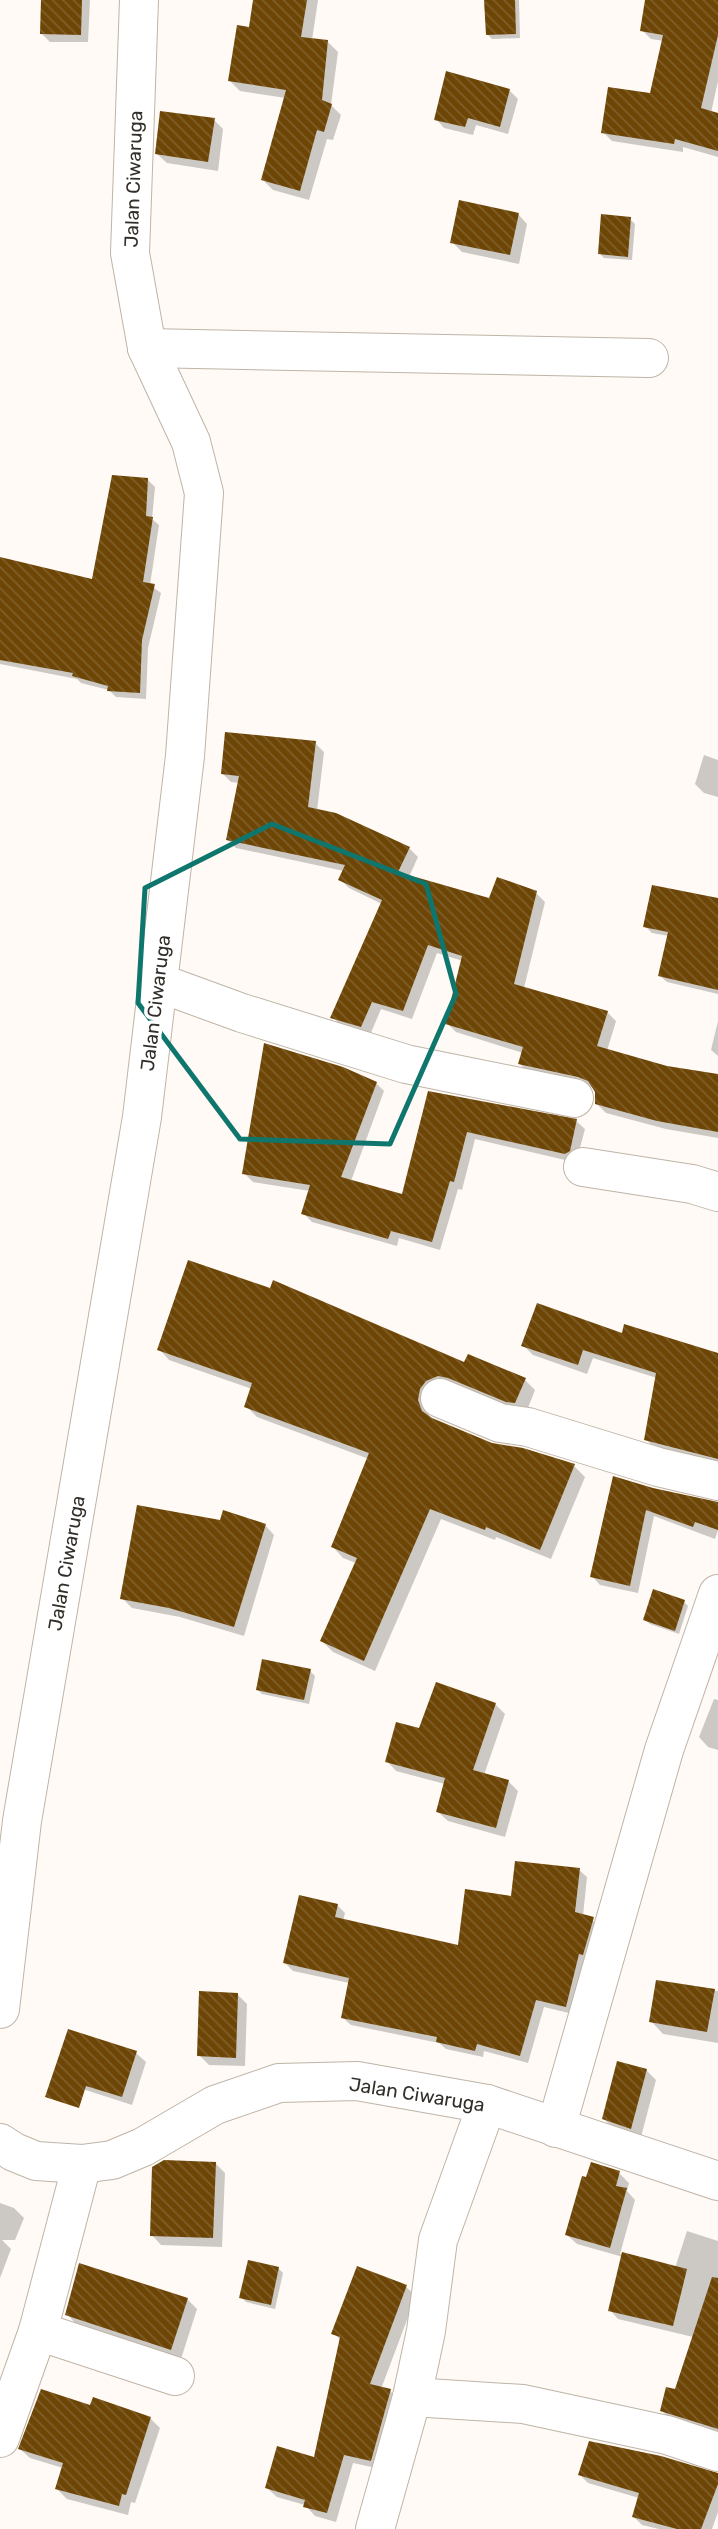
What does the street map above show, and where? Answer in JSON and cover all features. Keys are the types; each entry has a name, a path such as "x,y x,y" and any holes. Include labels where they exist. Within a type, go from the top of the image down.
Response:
{"street":[{"name":"Jalan Ciwaruga","path":"0,2009 22,1821 142,1117 185,756 204,493 191,442 147,348 130,253 139,0"},
{"path":"147,348 649,358"},
{"path":"157,982 242,1013 406,1064 574,1098"},
{"path":"583,1167 692,1184 718,1192"},
{"path":"440,1398 500,1423 528,1427 645,1463 718,1481"},
{"path":"556,2128 664,1750 718,1594"},
{"name":"Jalan Ciwaruga","path":"0,2143 36,2161 82,2164 112,2160 143,2147 215,2105 279,2082 357,2081 487,2104 718,2180"},
{"path":"375,2529 412,2396 426,2331 438,2240 487,2104"},
{"path":"0,2438 38,2332 82,2164"},
{"path":"38,2332 175,2376"},
{"path":"412,2396 523,2404 667,2435 718,2452"}],"highlighted area":[{"path":"272,824 426,884 456,994 390,1144 240,1139 138,1003 145,888"}],"building":[{"path":"41,0 82,0 81,35 40,34"},
{"path":"253,0 307,0 301,37 328,40 322,100 332,104 324,132 317,130 300,191 261,180 286,90 228,81 237,25 249,27"},
{"path":"484,0 515,0 516,34 486,35"},
{"path":"645,0 718,0 718,35 701,108 718,113 718,151 675,139 674,144 601,133 608,87 650,93 663,35 640,31"},
{"path":"446,71 510,89 500,127 468,118 465,127 434,120"},
{"path":"160,111 215,118 208,162 155,154"},
{"path":"459,200 519,213 510,255 450,243"},
{"path":"601,214 631,217 628,257 598,254"},
{"path":"112,475 148,478 146,516 153,517 143,582 155,584 142,640 140,693 107,691 108,686 72,676 73,673 0,660 0,557 92,579"},
{"path":"225,732 316,741 308,807 336,813 410,847 398,872 489,898 497,877 537,891 514,984 608,1011 597,1046 667,1066 718,1074 718,1132 657,1121 595,1104 595,1092 588,1081 518,1064 523,1047 445,1024 462,956 428,945 403,1011 372,1002 361,1027 330,1018 382,900 338,880 345,865 226,840 239,776 221,774"},
{"path":"652,885 718,898 718,990 658,976 668,932 643,927"},
{"path":"264,1043 343,1067 377,1082 341,1177 402,1194 428,1091 577,1119 570,1151 565,1154 467,1132 454,1182 450,1181 432,1242 391,1231 388,1239 301,1214 310,1185 242,1174"},
{"path":"188,1260 270,1288 273,1280 464,1362 468,1354 526,1378 515,1403 438,1376 426,1381 420,1389 418,1400 422,1411 432,1418 492,1443 523,1448 575,1464 540,1550 486,1527 485,1530 430,1509 364,1661 320,1641 357,1558 331,1547 369,1453 244,1407 252,1383 157,1350"},
{"path":"537,1303 622,1333 624,1324 718,1353 718,1459 644,1440 656,1373 583,1350 578,1365 521,1346"},
{"path":"613,1476 718,1502 718,1530 695,1522 693,1527 646,1510 630,1586 590,1577"},
{"path":"137,1505 220,1520 223,1510 266,1524 234,1627 169,1608 120,1599"},
{"path":"653,1589 685,1600 675,1631 643,1620"},
{"path":"262,1659 311,1669 304,1700 256,1690"},
{"path":"436,1682 496,1703 473,1770 509,1780 496,1828 436,1812 445,1778 385,1762 396,1722 419,1728"},
{"path":"515,1861 580,1868 575,1912 594,1917 583,1955 579,1954 566,2007 536,2000 520,2056 477,2044 475,2051 436,2042 437,2037 341,2018 349,1978 283,1963 299,1895 338,1904 335,1917 458,1945 465,1889 511,1896"},
{"path":"656,1980 715,1989 707,2032 649,2022"},
{"path":"199,1991 238,1993 236,2058 197,2056"},
{"path":"68,2029 137,2051 122,2097 86,2086 79,2108 45,2097"},
{"path":"617,2061 647,2069 631,2129 602,2119"},
{"path":"164,2160 216,2162 213,2238 150,2236 152,2167"},
{"path":"591,2162 620,2171 616,2186 627,2188 610,2248 565,2235 582,2176 586,2177"},
{"path":"622,2252 687,2269 673,2326 608,2311"},
{"path":"248,2260 279,2267 271,2305 239,2298"},
{"path":"79,2263 188,2298 171,2350 65,2315"},
{"path":"357,2266 407,2285 370,2384 391,2389 371,2461 344,2455 327,2513 303,2507 305,2500 265,2488 277,2446 314,2457 340,2337 331,2334"},
{"path":"712,2277 718,2278 718,2429 660,2411 666,2387 675,2389"},
{"path":"41,2389 90,2405 93,2397 151,2417 126,2495 122,2494 119,2506 55,2489 63,2463 18,2449"},
{"path":"589,2441 661,2456 718,2473 718,2484 701,2529 677,2529 632,2517 639,2493 578,2475"}]}
